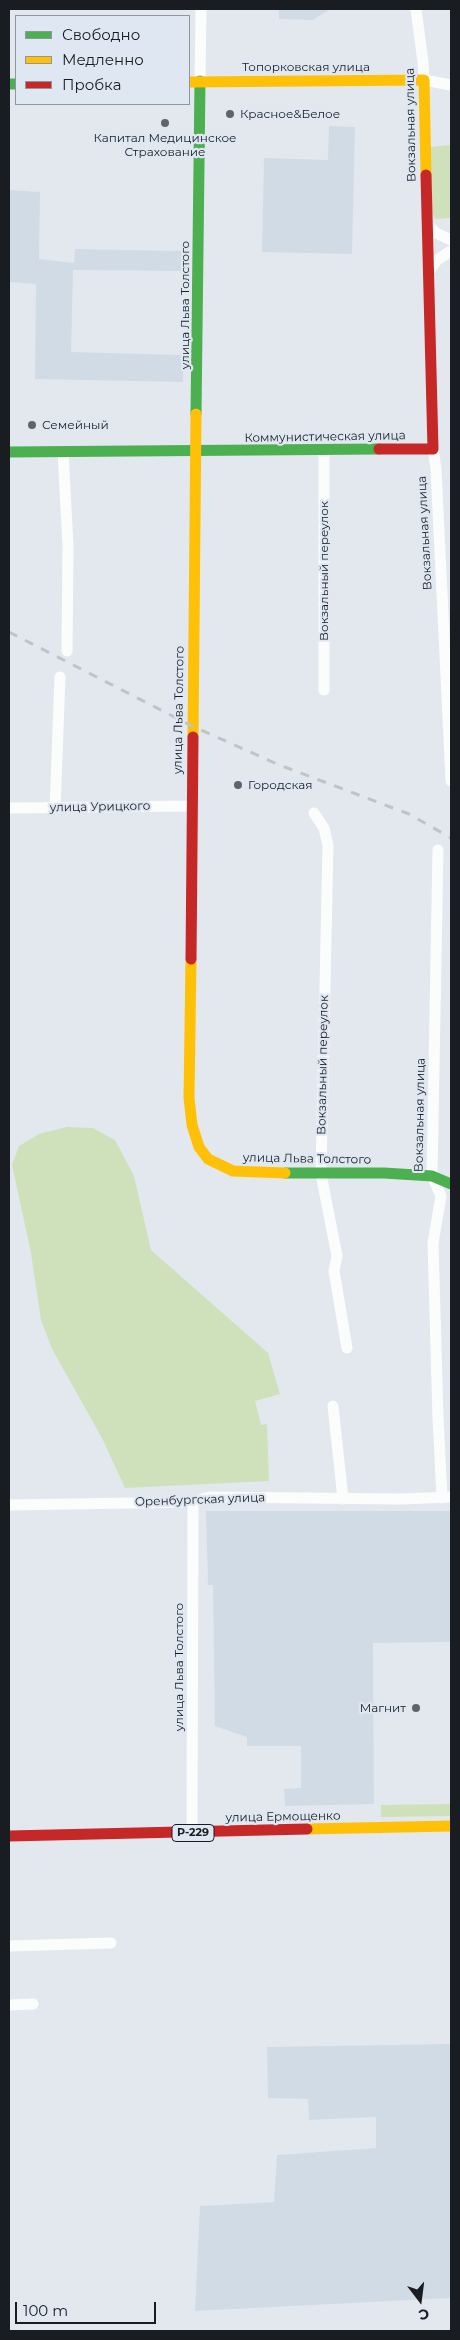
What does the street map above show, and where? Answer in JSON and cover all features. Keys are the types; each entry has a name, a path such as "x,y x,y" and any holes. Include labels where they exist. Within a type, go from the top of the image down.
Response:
{"main road":[{"name":"Топорковская улица","path":"194,81 424,80"},
{"name":"Вокзальная улица","path":"424,80 433,449"},
{"name":"улица Льва Толстого","path":"194,81 197,452 188,1098 192,1125 199,1147 208,1159 234,1171 321,1174 384,1173 432,1176 451,1184"},
{"name":"Коммунистическая улица","path":"63,452 433,449"},
{"path":"9,452 63,452"},
{"name":"улица Ермощенко","path":"9,1836 451,1826"}],"street":[{"name":"улица Льва Толстого","path":"194,81 201,9"},
{"name":"Вокзальная улица","path":"416,9 424,80"},
{"path":"424,80 451,85"},
{"path":"427,224 436,233 451,240"},
{"path":"429,277 437,260 451,251"},
{"name":"Вокзальная улица","path":"433,449 436,469 451,781"},
{"name":"Вокзальный переулок","path":"324,451 324,690"},
{"path":"63,452 68,546 67,652"},
{"path":"55,808 60,677"},
{"name":"улица Урицкого","path":"9,808 192,806"},
{"name":"Вокзальный переулок","path":"314,813 324,828 328,845 321,1174 337,1256 334,1271 347,1348"},
{"name":"Вокзальная улица","path":"438,850 432,1176 441,1196 433,1243 438,1417 447,1498"},
{"path":"333,1406 343,1499"},
{"name":"Оренбургская улица","path":"9,1505 193,1502 209,1497 447,1498"},
{"name":"улица Льва Толстого","path":"192,1833 193,1502"},
{"path":"9,1946 111,1944"},
{"path":"9,2005 32,2004"}],"shaded area":[{"path":"279,9 330,9 313,20 279,19"},
{"path":"329,126 355,127 352,254 262,252 264,158 328,160"},
{"path":"9,190 40,192 39,259 74,263 75,249 183,251 185,271 73,270 71,352 183,355 183,382 35,379 36,284 9,282"},
{"path":"206,1511 451,1511 451,1642 373,1643 374,1804 285,1806 284,1789 301,1788 301,1746 247,1746 247,1737 215,1726 213,1585 208,1585"},
{"path":"451,2044 451,2298 195,2311 200,2206 274,2202 277,2155 376,2148 376,2117 309,2120 308,2099 268,2098 267,2047"}],"green space":[{"path":"451,145 451,218 435,219 432,212 430,147"},
{"path":"67,1127 93,1128 115,1140 134,1176 151,1250 268,1353 280,1394 255,1401 261,1425 267,1424 269,1481 125,1488 102,1438 52,1349 41,1320 31,1253 12,1165 19,1146 39,1134"},
{"path":"451,1804 451,1816 381,1817 381,1805"}],"railway":[{"path":"9,632 192,726 277,764 409,814 451,838"}],"traffic: fast":[{"path":"196,414 200,81"},
{"path":"9,84 15,84"},
{"path":"9,452 379,449"},
{"path":"285,1173 384,1173 432,1176 451,1184"}],"traffic: slow":[{"path":"190,82 424,80 426,175"},
{"path":"193,737 196,414"},
{"path":"191,959 189,1098 192,1125 199,1147 208,1159 233,1171 285,1173"},
{"path":"307,1829 451,1826"}],"traffic: jam":[{"path":"379,449 433,449 426,175"},
{"path":"191,959 193,737"},
{"path":"9,1836 307,1829"}],"place":[{"name":"Красное&Белое","path":"230,114"},
{"name":"Капитал Медицинское Страхование","path":"165,123"},
{"name":"Семейный","path":"32,425"},
{"name":"Городская","path":"238,785"},
{"name":"Магнит","path":"416,1708"}]}
